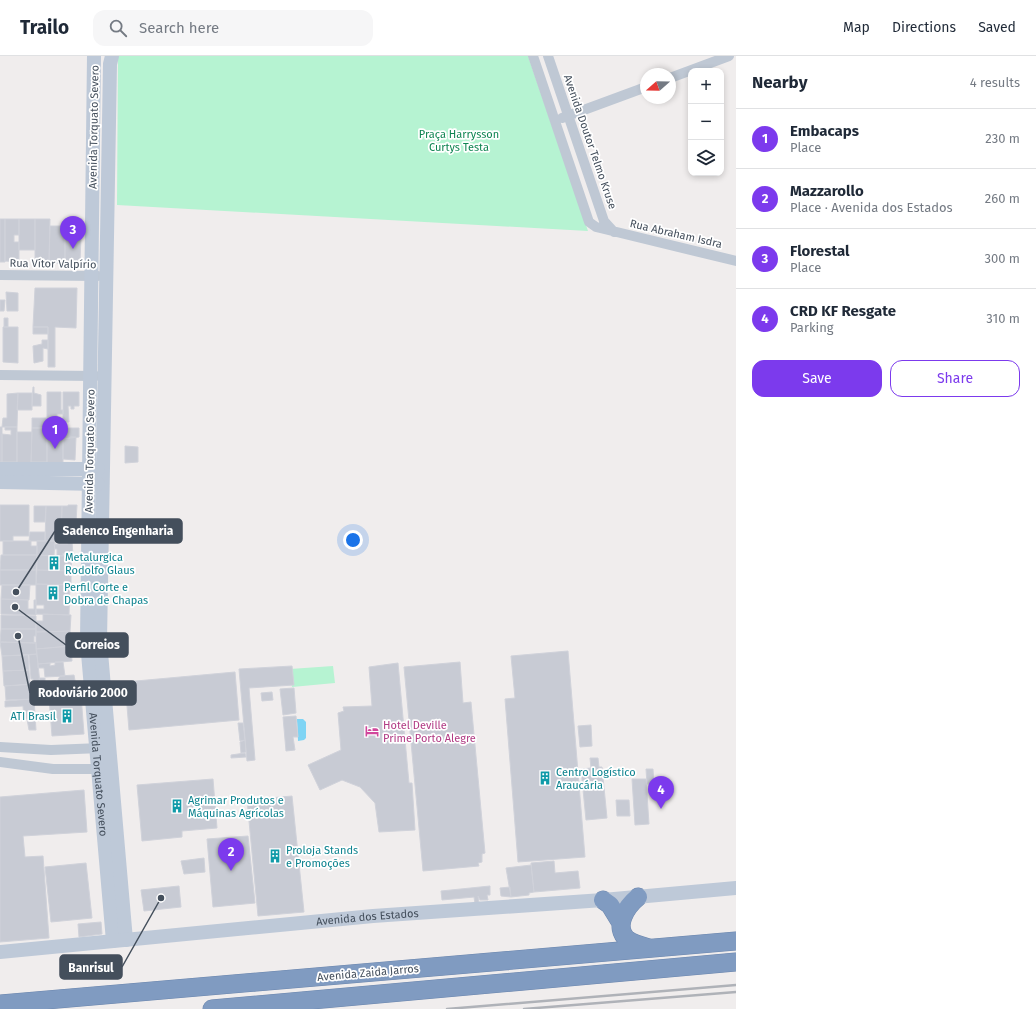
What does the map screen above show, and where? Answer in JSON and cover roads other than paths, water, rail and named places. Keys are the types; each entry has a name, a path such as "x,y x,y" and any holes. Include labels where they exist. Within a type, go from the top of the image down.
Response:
{"highway":[{"path":"621,923 630,904 638,897"},
{"path":"603,900 610,905 621,923 622,932 628,939 651,949"},
{"name":"Avenida Zaida Jarros","path":"0,1004 651,949 736,940"},
{"name":"Avenida Zaida Jarros","path":"212,1009 736,962"}],"street":[{"name":"Avenida Torquato Severo","path":"94,56 99,276 95,567 100,641 103,748 120,940"},
{"name":"Avenida Torquato Severo","path":"99,276 110,64 112,56"},
{"path":"533,56 555,120 640,89"},
{"name":"Avenida Doutor Telmo Kruse","path":"548,56 604,221 614,232"},
{"path":"676,76 729,56"},
{"name":"Rua Abraham Isdra","path":"555,120 589,222 596,227 614,232 736,261"},
{"name":"Rua Vítor Valpírio","path":"0,275 99,276"},
{"path":"0,375 98,376"},
{"path":"0,469 96,469"},
{"path":"0,482 96,484"},
{"path":"0,747 51,750 103,748"},
{"path":"0,762 53,769 105,769"},
{"name":"Avenida dos Estados","path":"0,952 373,916 603,900 736,888"}],"water":[{"path":"297,719 303,719 306,722 306,738 304,740 298,741"}],"railway":[{"path":"447,1009 736,985"},
{"path":"524,1009 736,992"}],"place":[{"name":"Florestal","path":"73,249"},
{"name":"Embacaps","path":"55,449"},
{"name":"Metalurgica Rodolfo Glaus","path":"54,563"},
{"name":"Sadenco Engenharia","path":"16,592"},
{"name":"Perfil Corte e Dobra de Chapas","path":"53,593"},
{"name":"Correios","path":"15,607"},
{"name":"Rodoviário 2000","path":"18,636"},
{"name":"ATI Brasil","path":"67,716"},
{"name":"Hotel Deville Prime Porto Alegre","path":"372,731"},
{"name":"Centro Logístico Araucária","path":"545,778"},
{"name":"Agrimar Produtos e Máquinas Agrícolas","path":"177,806"},
{"name":"CRD KF Resgate","path":"661,809"},
{"name":"Proloja Stands e Promoções","path":"275,856"},
{"name":"Mazzarollo","path":"231,871"},
{"name":"Banrisul","path":"161,898"}],"park label":[{"name":"Praça Harrysson Curtys Testa","path":"459,140"}]}
